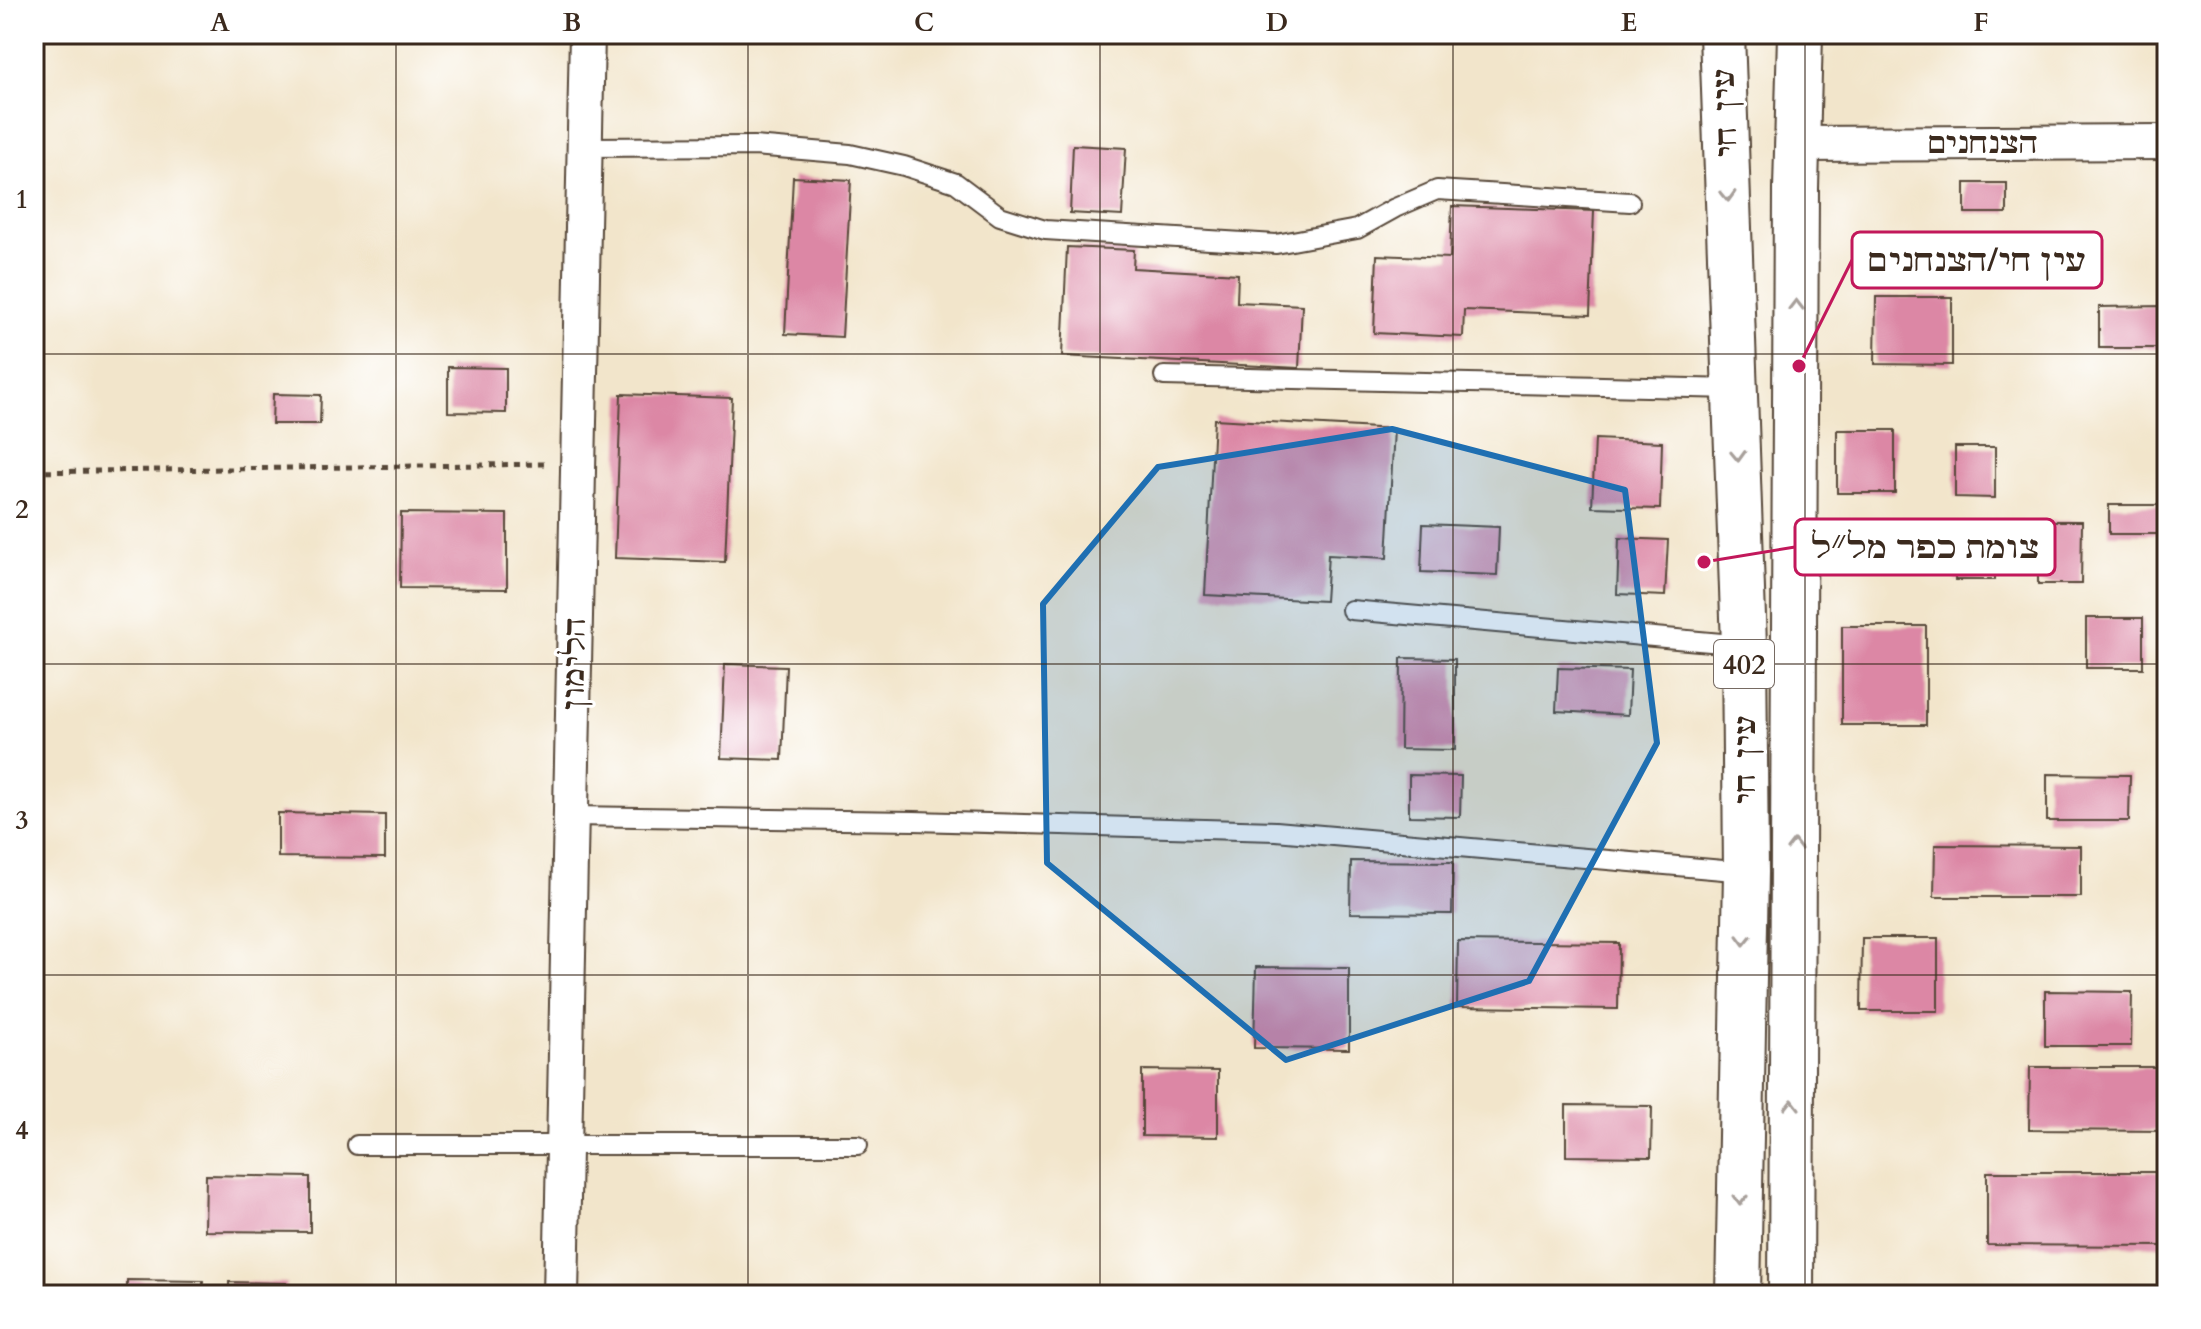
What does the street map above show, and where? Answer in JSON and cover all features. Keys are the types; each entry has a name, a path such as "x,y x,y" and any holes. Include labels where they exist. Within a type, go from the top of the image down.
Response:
{"main road":[{"name":"עין חי","path":"1722,34 1744,645 1746,872 1738,1295"},
{"name":"עין חי","path":"1791,1295 1800,34"},
{"path":"1800,92 1827,34"}],"street":[{"name":"הלימון","path":"561,1295 587,34"},
{"name":"הצנחנים","path":"1797,144 2167,142"}],"lane":[{"path":"585,147 754,146 850,154 904,166 956,183 1000,216 1045,230 1276,244 1357,229 1437,190 1630,202"},
{"path":"1164,376 1735,389"},
{"path":"1351,610 1744,645"},
{"path":"571,816 1276,831 1746,872"},
{"path":"357,1145 858,1145"}],"path":[{"path":"34,472 578,463"}],"highlighted area":[{"path":"1392,429 1625,490 1657,743 1529,981 1286,1060 1047,863 1043,604 1158,467"}],"building":[{"path":"1073,145 1126,148 1122,216 1070,213"},
{"path":"793,177 851,180 842,337 785,334"},
{"path":"1965,183 2007,183 2007,213 1965,213"},
{"path":"1452,206 1594,211 1590,315 1464,310 1463,337 1374,333 1377,255 1450,258"},
{"path":"1067,247 1134,250 1133,268 1238,274 1237,302 1302,305 1299,368 1062,356"},
{"path":"1876,297 1952,297 1952,365 1875,364"},
{"path":"2163,306 2163,348 2099,348 2099,307"},
{"path":"448,367 506,368 506,413 448,412"},
{"path":"273,394 321,395 320,424 272,424"},
{"path":"621,394 732,398 725,562 615,558"},
{"path":"1214,419 1394,429 1387,558 1328,555 1325,601 1205,595"},
{"path":"1837,430 1895,430 1895,493 1837,493"},
{"path":"1595,439 1662,442 1660,509 1592,507"},
{"path":"1955,447 1995,447 1995,498 1955,497"},
{"path":"2109,505 2160,505 2160,534 2109,534"},
{"path":"401,513 507,514 507,589 400,588"},
{"path":"2038,521 2082,521 2081,584 2038,584"},
{"path":"1423,524 1499,527 1497,575 1421,572"},
{"path":"1955,525 1995,526 1995,580 1955,580"},
{"path":"1619,538 1668,540 1665,596 1617,594"},
{"path":"2086,618 2143,618 2143,668 2086,668"},
{"path":"1842,626 1926,626 1926,725 1842,725"},
{"path":"1401,658 1455,659 1455,750 1400,749"},
{"path":"725,664 786,666 782,760 721,758"},
{"path":"1558,668 1630,670 1628,715 1556,711"},
{"path":"2047,774 2130,775 2129,821 2047,821"},
{"path":"1409,775 1461,776 1460,817 1409,816"},
{"path":"278,813 385,815 385,858 278,857"},
{"path":"1935,845 2081,846 2081,897 1934,897"},
{"path":"1351,861 1453,862 1452,914 1350,913"},
{"path":"1862,938 1938,938 1938,1011 1861,1011"},
{"path":"1458,941 1619,943 1618,1009 1457,1007"},
{"path":"1256,967 1349,968 1349,1049 1254,1048"},
{"path":"2045,991 2132,992 2131,1046 2045,1046"},
{"path":"2030,1067 2167,1067 2167,1131 2029,1130"},
{"path":"1142,1070 1218,1071 1218,1137 1142,1136"},
{"path":"1566,1105 1652,1106 1651,1157 1566,1156"},
{"path":"1987,1172 2167,1172 2167,1246 1987,1245"},
{"path":"206,1175 310,1177 310,1232 205,1231"},
{"path":"127,1280 203,1281 203,1295 127,1295"},
{"path":"229,1282 286,1283 286,1295 229,1295"},
{"path":"346,1291 417,1292 417,1295 346,1295"}],"place":[{"name":"עין חי/הצנחנים","path":"1799,366"},
{"name":"צומת כפר מל״ל","path":"1704,562"}]}
